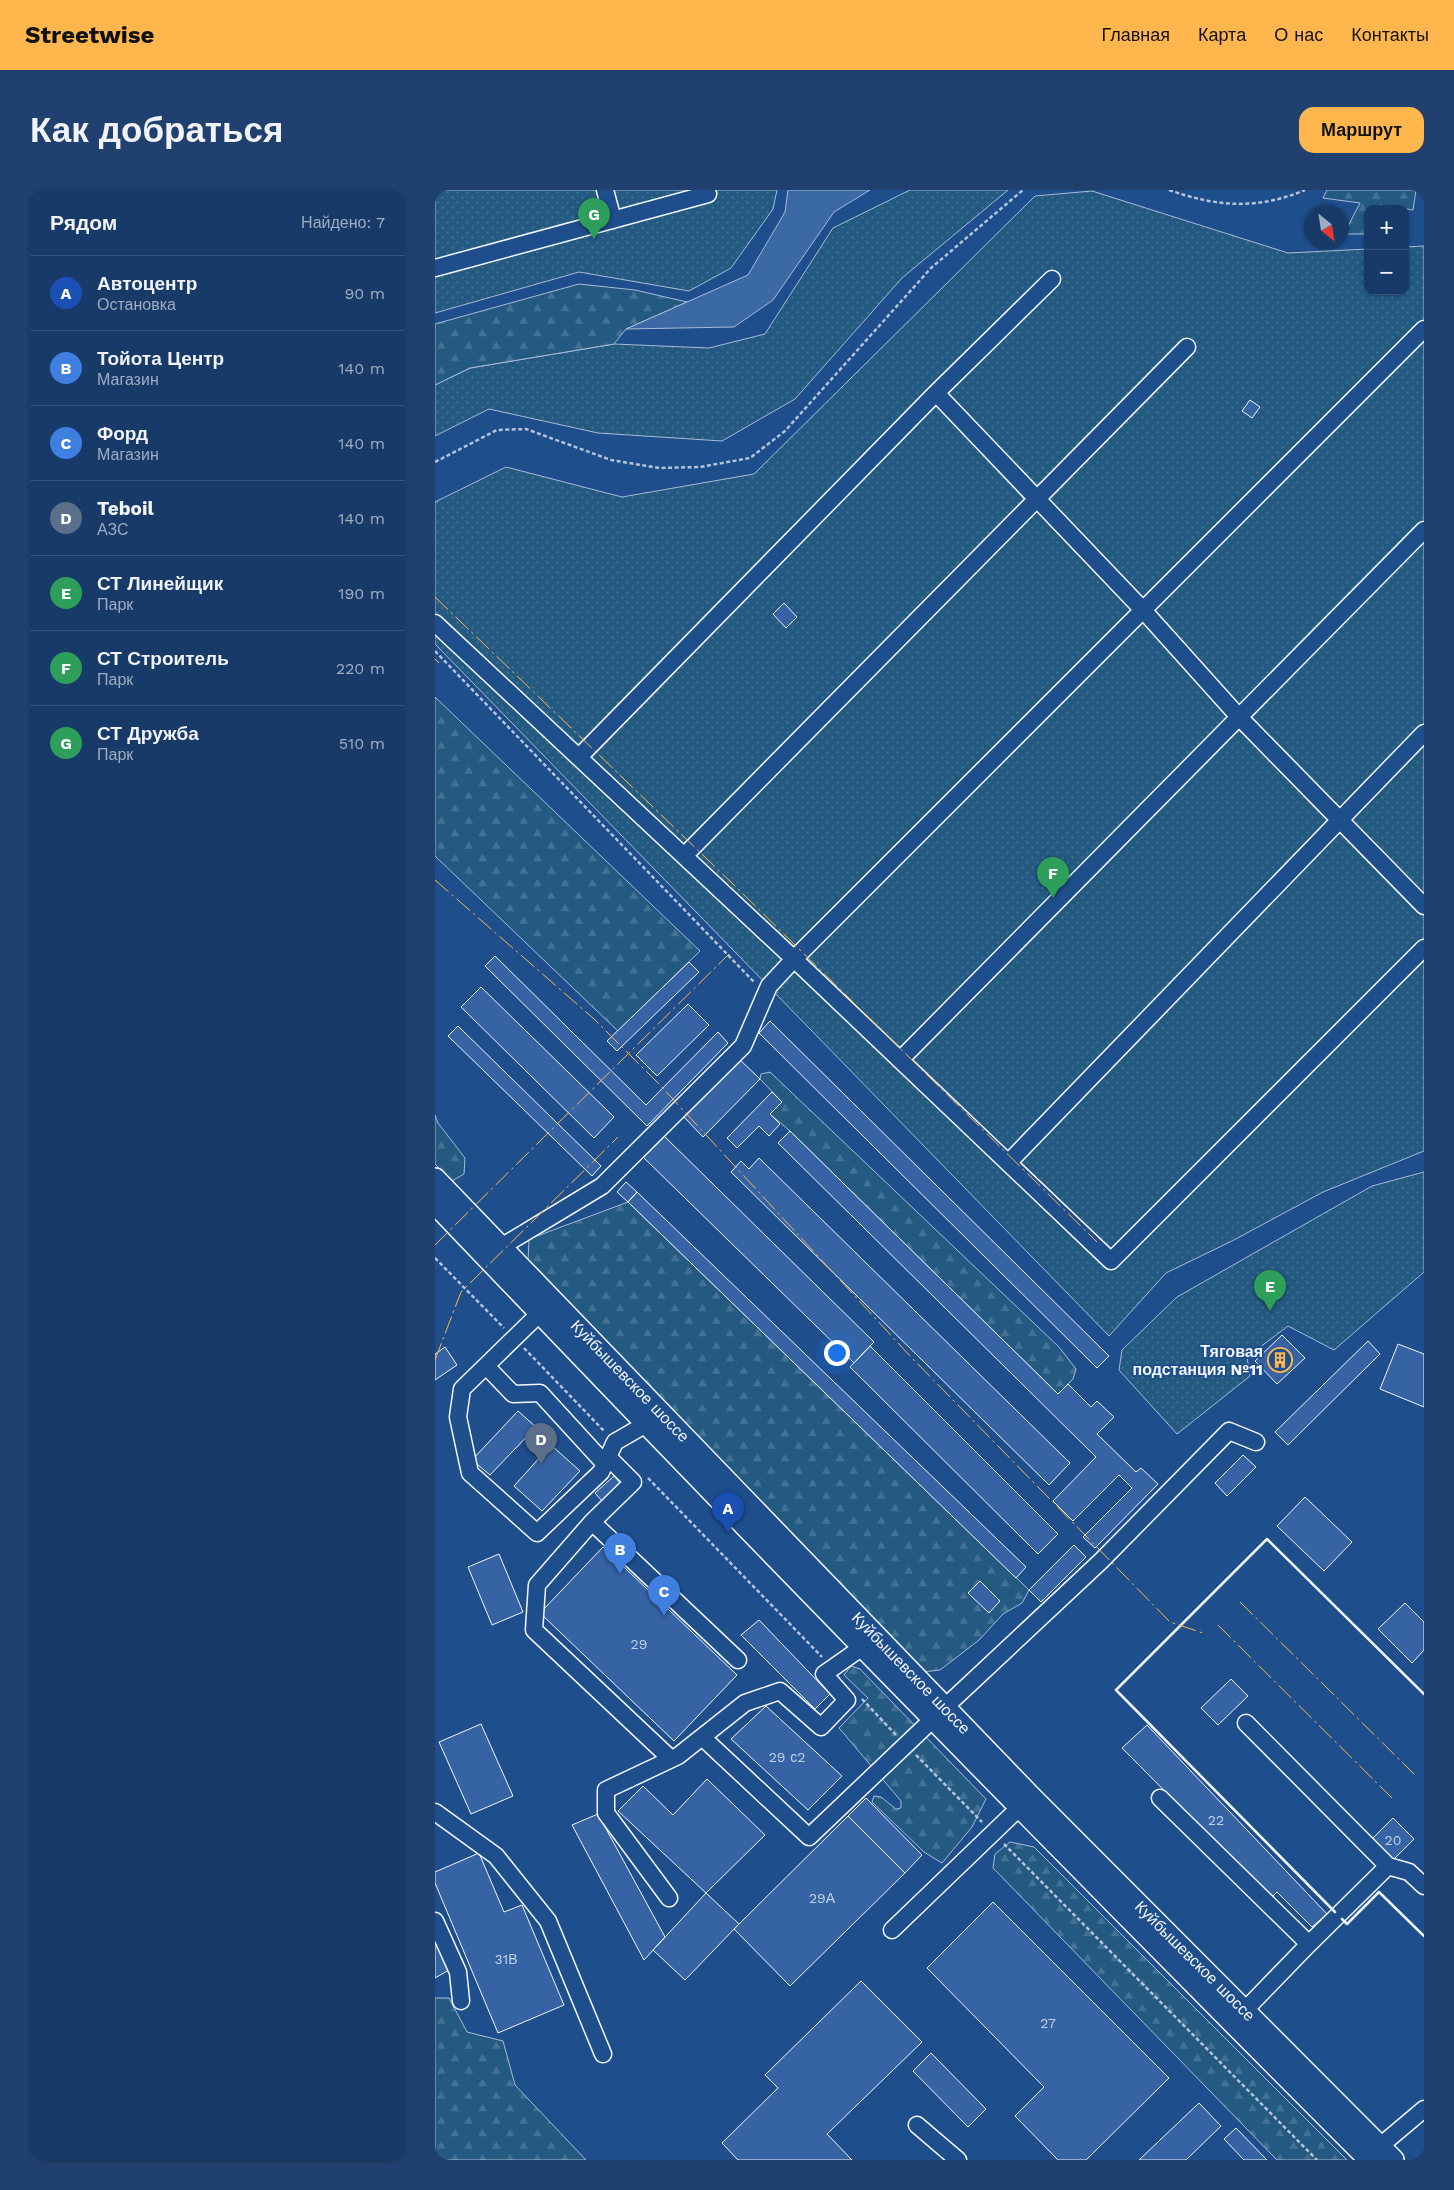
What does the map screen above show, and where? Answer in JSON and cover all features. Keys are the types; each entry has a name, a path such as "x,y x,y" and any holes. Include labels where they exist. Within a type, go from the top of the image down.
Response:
{"main road":[{"name":"Куйбышевское шоссе","path":"435,1179 939,1713 1244,2011 1381,2156"},
{"name":"Куйбышевское шоссе","path":"435,1203 863,1646 939,1713 1020,1807 1381,2156"}],"street":[{"path":"605,190 613,220"},
{"path":"435,268 708,194"},
{"path":"579,757 936,393 1052,279"},
{"path":"501,1247 602,1186 743,1046 769,986 1424,330"},
{"path":"684,856 1039,499 1187,347"},
{"path":"936,393 1143,610 1239,717 1424,906"},
{"path":"900,1060 1424,530"},
{"path":"435,623 795,959 1111,1261 1424,948"},
{"path":"1008,1163 1424,733"},
{"path":"540,1313 462,1389 458,1417 470,1473 537,1533 601,1472 615,1442 648,1423"},
{"path":"486,1366 513,1394 540,1393 606,1460 633,1482 592,1522 537,1585 534,1630 671,1759"},
{"path":"702,1737 809,1837 1101,1561 1229,1431 1256,1442"},
{"path":"592,1522 738,1660"},
{"path":"669,1898 606,1813 607,1790 678,1756 745,1703 781,1691 821,1727 847,1700 824,1674 831,1667 863,1646"},
{"path":"1247,1723 1388,1866 1409,1872 1424,1886"},
{"path":"1160,1798 1309,1944"},
{"path":"892,1930 1020,1807"},
{"path":"435,1812 496,1856 548,1921 603,2054"},
{"path":"1244,2011 1388,1866"},
{"path":"435,1920 458,1972 461,2001"},
{"path":"1381,2156 1424,2109"},
{"path":"917,2125 958,2160"}],"path":[{"path":"435,462 497,430 526,429 611,460 659,468 699,467 750,458 785,431 931,268 1023,190"},
{"path":"1169,190 1195,199 1244,206 1287,197 1305,190"},
{"path":"435,651 766,994"},
{"path":"435,1258 615,1442"},
{"path":"644,1474 831,1667"},
{"path":"859,1696 905,1745 1317,2160"}],"green space":[{"path":"435,190 777,190 773,209 731,268 689,291 579,272 435,313"},
{"path":"910,190 1008,190 902,278 795,399 722,441 598,433 489,409 435,436 435,385 470,368 614,344 709,348 765,334 833,228"},
{"path":"1327,190 1416,190 1413,210 1409,209 1409,205 1364,205 1364,234 1349,234 1349,224 1360,203 1323,198"},
{"path":"1092,191 1288,253 1364,249 1364,295 1409,295 1409,247 1424,246 1424,1151 1323,1192 1232,1241 1166,1273 1109,1336 435,644 435,502 506,467 622,497 754,474 1035,196"},
{"path":"579,284 635,290 687,302 626,329 614,344 470,368 435,385 435,324"},
{"path":"435,697 700,951 618,1031 435,856"},
{"path":"770,1072 1059,1347 1076,1369 1073,1379 1058,1394 790,1131 770,1114 782,1102 760,1079 761,1074"},
{"path":"435,1115 438,1123 465,1158 464,1174 452,1181 435,1164"},
{"path":"1424,1172 1424,1272 1334,1350 1288,1326 1247,1357 1250,1376 1177,1434 1119,1370 1122,1350 1177,1297 1372,1186"},
{"path":"628,1202 1029,1590 1022,1603 1003,1614 979,1640 940,1670 923,1672 528,1261 529,1239"},
{"path":"851,1666 860,1669 986,1799 972,1827 942,1863 924,1852 872,1802 874,1796 881,1797 896,1809 901,1808 901,1801 839,1728 868,1698 844,1675"},
{"path":"1010,1842 1034,1847 1347,2160 1277,2160 993,1868 995,1854"},
{"path":"435,1998 449,1998 467,2032 503,2041 515,2085 586,2160 435,2160"}],"shaded area":[{"path":"788,190 870,190 834,212 773,300 734,327 626,329 748,275 785,212"}],"building":[{"path":"1250,400 1260,407 1252,418 1242,411"},
{"path":"784,603 797,617 786,628 773,614"},
{"path":"495,956 646,1105 718,1032 728,1043 647,1126 485,966"},
{"path":"689,962 699,972 617,1051 607,1041"},
{"path":"481,987 614,1117 594,1138 461,1007"},
{"path":"688,1004 709,1025 657,1076 636,1055"},
{"path":"770,1021 1109,1356 1097,1368 759,1033"},
{"path":"458,1026 601,1166 592,1176 448,1036"},
{"path":"739,1059 760,1079 703,1137 683,1116"},
{"path":"772,1092 782,1102 770,1114 780,1124 769,1136 759,1126 737,1148 727,1138"},
{"path":"790,1131 1058,1394 1068,1384 1091,1407 1097,1401 1114,1417 1097,1434 1136,1472 1141,1468 1158,1484 1095,1548 1083,1537 1132,1488 1119,1475 1073,1521 1053,1501 1096,1457 778,1143"},
{"path":"664,1136 874,1342 854,1363 643,1157"},
{"path":"759,1158 1070,1463 1049,1485 731,1172 741,1161 749,1169"},
{"path":"626,1182 637,1192 628,1202 617,1192"},
{"path":"637,1192 1026,1567 1016,1578 628,1202"},
{"name":"Тяговая подстанция №11","path":"1282,1335 1305,1358 1277,1384 1255,1361"},
{"path":"1368,1341 1380,1354 1288,1445 1275,1432"},
{"path":"1398,1344 1424,1354 1424,1407 1380,1389"},
{"path":"870,1346 1058,1534 1038,1554 850,1367"},
{"path":"445,1347 457,1365 435,1380 435,1354"},
{"path":"518,1411 536,1427 490,1475 472,1460"},
{"path":"551,1445 580,1471 542,1511 514,1486"},
{"path":"1243,1455 1256,1467 1227,1496 1215,1483"},
{"path":"614,1476 621,1484 602,1501 595,1493"},
{"path":"1305,1497 1352,1542 1324,1571 1277,1526"},
{"path":"1074,1545 1086,1557 1041,1602 1029,1590"},
{"path":"603,1547 737,1675 674,1741 540,1613"},
{"path":"499,1554 523,1612 492,1625 468,1567"},
{"path":"980,1581 1000,1601 989,1613 968,1593"},
{"path":"1405,1603 1424,1622 1424,1650 1412,1663 1378,1629"},
{"path":"759,1620 830,1694 815,1709 741,1635"},
{"path":"1231,1679 1248,1696 1218,1725 1201,1708"},
{"path":"766,1706 842,1776 808,1810 731,1739"},
{"path":"481,1724 513,1796 471,1814 439,1742"},
{"path":"1147,1725 1327,1914 1312,1927 1277,1892 1271,1898 1122,1748"},
{"path":"707,1779 765,1835 706,1893 618,1811 643,1786 673,1815"},
{"path":"866,1798 922,1855 905,1873 848,1816"},
{"path":"598,1814 665,1937 644,1960 572,1825"},
{"path":"848,1816 905,1873 790,1986 734,1929"},
{"path":"1393,1818 1414,1839 1392,1861 1371,1840"},
{"path":"479,1853 504,1912 522,1905 564,2005 498,2033 435,1883 435,1872"},
{"path":"706,1893 739,1924 685,1980 653,1950"},
{"path":"993,1902 1169,2078 1086,2160 1058,2160 1015,2116 1044,2087 927,1968"},
{"path":"435,1943 449,1970 435,1978"},
{"path":"861,1981 922,2042 827,2134 852,2160 738,2160 722,2143 778,2088 765,2075"},
{"path":"931,2053 986,2109 968,2127 913,2071"},
{"path":"1199,2103 1221,2126 1186,2160 1139,2160"},
{"path":"1236,2128 1267,2160 1244,2160 1224,2139"}],"wall":[{"path":"1335,1912 1116,1690 1267,1539 1424,1694"},
{"path":"1342,1919 1347,1924 1379,1892 1424,1936"}],"power":[{"path":"435,597 733,884 1097,1242"},
{"path":"435,659 439,663"},
{"path":"435,880 594,1019 659,1084 911,1357 1170,1622 1203,1633"},
{"path":"435,1245 729,954"},
{"path":"435,1360 461,1292 618,1137"},
{"path":"1240,1602 1414,1774"},
{"path":"1218,1625 1392,1798"}],"place":[{"name":"СТ Дружба","path":"594,239"},
{"name":"СТ Строитель","path":"1053,898"},
{"name":"СТ Линейщик","path":"1270,1311"},
{"name":"Тяговая подстанция №11","path":"1280,1360"},
{"name":"Teboil","path":"541,1464"},
{"name":"Автоцентр","path":"728,1533"},
{"name":"Тойота Центр","path":"620,1574"},
{"name":"Форд","path":"664,1616"}]}
